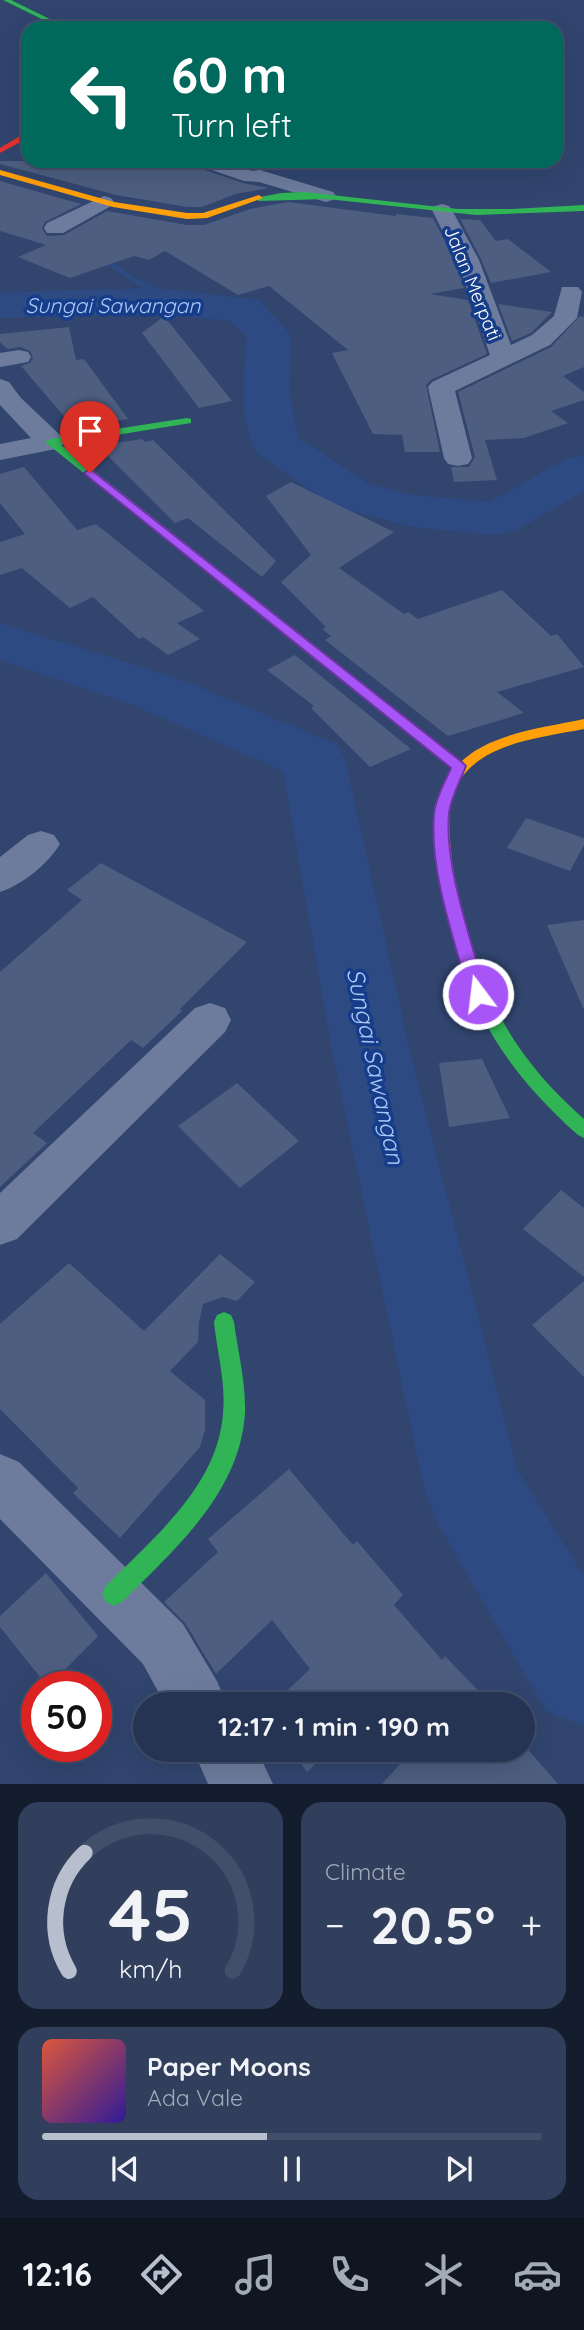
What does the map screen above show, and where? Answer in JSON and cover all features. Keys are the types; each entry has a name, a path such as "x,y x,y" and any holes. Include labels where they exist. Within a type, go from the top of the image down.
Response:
{"street":[{"path":"6,0 50,21"},
{"path":"1,150 21,139"},
{"path":"225,168 326,197"},
{"path":"0,172 108,203 187,216 204,216 268,195 302,194 442,210"},
{"path":"55,228 108,203"},
{"name":"Jalan Merpati","path":"458,458 440,387 450,385 503,358 468,260 442,210 521,213 584,208"},
{"path":"503,358 541,340 565,318 570,292"},
{"path":"0,387 12,404 51,442 458,766"},
{"path":"0,452 187,421"},
{"path":"584,724 500,744 458,766 442,811 442,843 454,908 478,994 512,1054 552,1105 584,1130"},
{"path":"0,878 41,844"},
{"path":"0,1224 210,1020"},
{"path":"114,1594 204,1497 223,1459 232,1436 234,1415 224,1322"},
{"path":"0,1481 163,1644 190,1692"},
{"path":"230,1762 242,1784"}],"building":[{"path":"0,161 21,161 21,168 199,168 243,183 269,188 236,194 202,207 187,207 116,195 0,164"},
{"path":"0,181 81,204 45,222 42,229 47,236 64,235 107,211 187,225 204,225 250,209 288,202 433,218 455,261 464,288 430,294 468,300 487,354 431,380 426,385 440,452 405,452 402,435 373,434 332,353 348,350 269,286 238,295 165,251 149,260 134,256 70,278 18,257 46,245 0,231"},
{"path":"460,219 480,220 496,241 508,239 551,272 491,283"},
{"path":"498,304 552,312 531,333 512,341"},
{"path":"164,316 232,401 199,408 142,333"},
{"path":"580,316 584,317 584,367 563,376 584,392 584,400 551,411 568,423 524,438 485,440 497,480 454,482 451,467 469,467 475,457 458,392 551,347"},
{"path":"69,327 76,360 84,359 128,419 74,428 21,366 30,363 33,358 30,351 20,347 7,349 0,342 0,334"},
{"path":"142,439 145,442 153,440 276,561 262,577 188,518 175,523 105,453 96,455 90,447"},
{"path":"24,467 77,530 96,524 204,611 177,623 200,639 168,655 143,637 139,639 93,597 70,608 22,568 0,575 0,542 25,534 0,503 0,474"},
{"path":"291,482 394,532 339,568 404,614 408,612 418,619 502,590 551,636 557,634 584,667 497,692 524,713 448,736 325,640 331,636 322,629 326,627 281,582 311,555 266,496"},
{"path":"295,655 411,749 370,767 311,708 314,706 267,670"},
{"path":"526,818 584,838 584,845 570,871 507,848"},
{"path":"101,863 247,942 143,1048 131,1040 33,1133 47,1143 0,1187 0,972 82,900 67,890"},
{"path":"584,920 584,1010 547,925"},
{"path":"482,1059 510,1118 449,1127 439,1063"},
{"path":"237,1083 299,1141 240,1188 178,1126"},
{"path":"561,1190 584,1208 584,1277 523,1229"},
{"path":"220,1254 255,1282 237,1301 223,1297 203,1304 198,1342 170,1371 205,1400 205,1430 200,1447 120,1538 73,1493 78,1488 0,1409 0,1324 69,1263 144,1331"},
{"path":"584,1281 584,1377 532,1325"},
{"path":"289,1469 353,1545 357,1541 403,1595 394,1605 442,1660 445,1656 480,1692 286,1692 310,1669 272,1620 216,1674 185,1623 164,1602 218,1552 208,1539"},
{"path":"46,1573 98,1636 64,1671 35,1671 0,1627 0,1616"},
{"path":"535,1758 558,1784 382,1784 402,1762 535,1762"},
{"path":"300,1762 317,1762 307,1772"}],"waterway":[{"path":"100,255 130,278 187,304"},
{"name":"Sungai Sawangan","path":"0,305 158,301 244,309 269,335 266,392 275,444 351,495 412,511 498,519 584,470"},
{"name":"Sungai Sawangan","path":"0,641 156,692 313,759 371,1051 473,1489 584,1673"}],"traffic: fast":[{"path":"6,0 50,21"},
{"path":"259,198 281,195 327,196 418,208 476,212 584,208"},
{"path":"187,421 51,442 458,766"},
{"path":"444,861 460,940 487,1010 527,1073 553,1102 584,1130"},
{"path":"114,1594 191,1513 221,1466 230,1441 234,1413 224,1322"}],"traffic: slow":[{"path":"0,172 113,204 187,216 204,216 259,198"},
{"path":"444,861 441,823 446,793 457,772 474,756 495,746 584,724"}],"traffic: jam":[{"path":"0,151 21,139"}],"route":[{"path":"90,473 458,766 442,811 442,843 454,908 478,994"}]}
